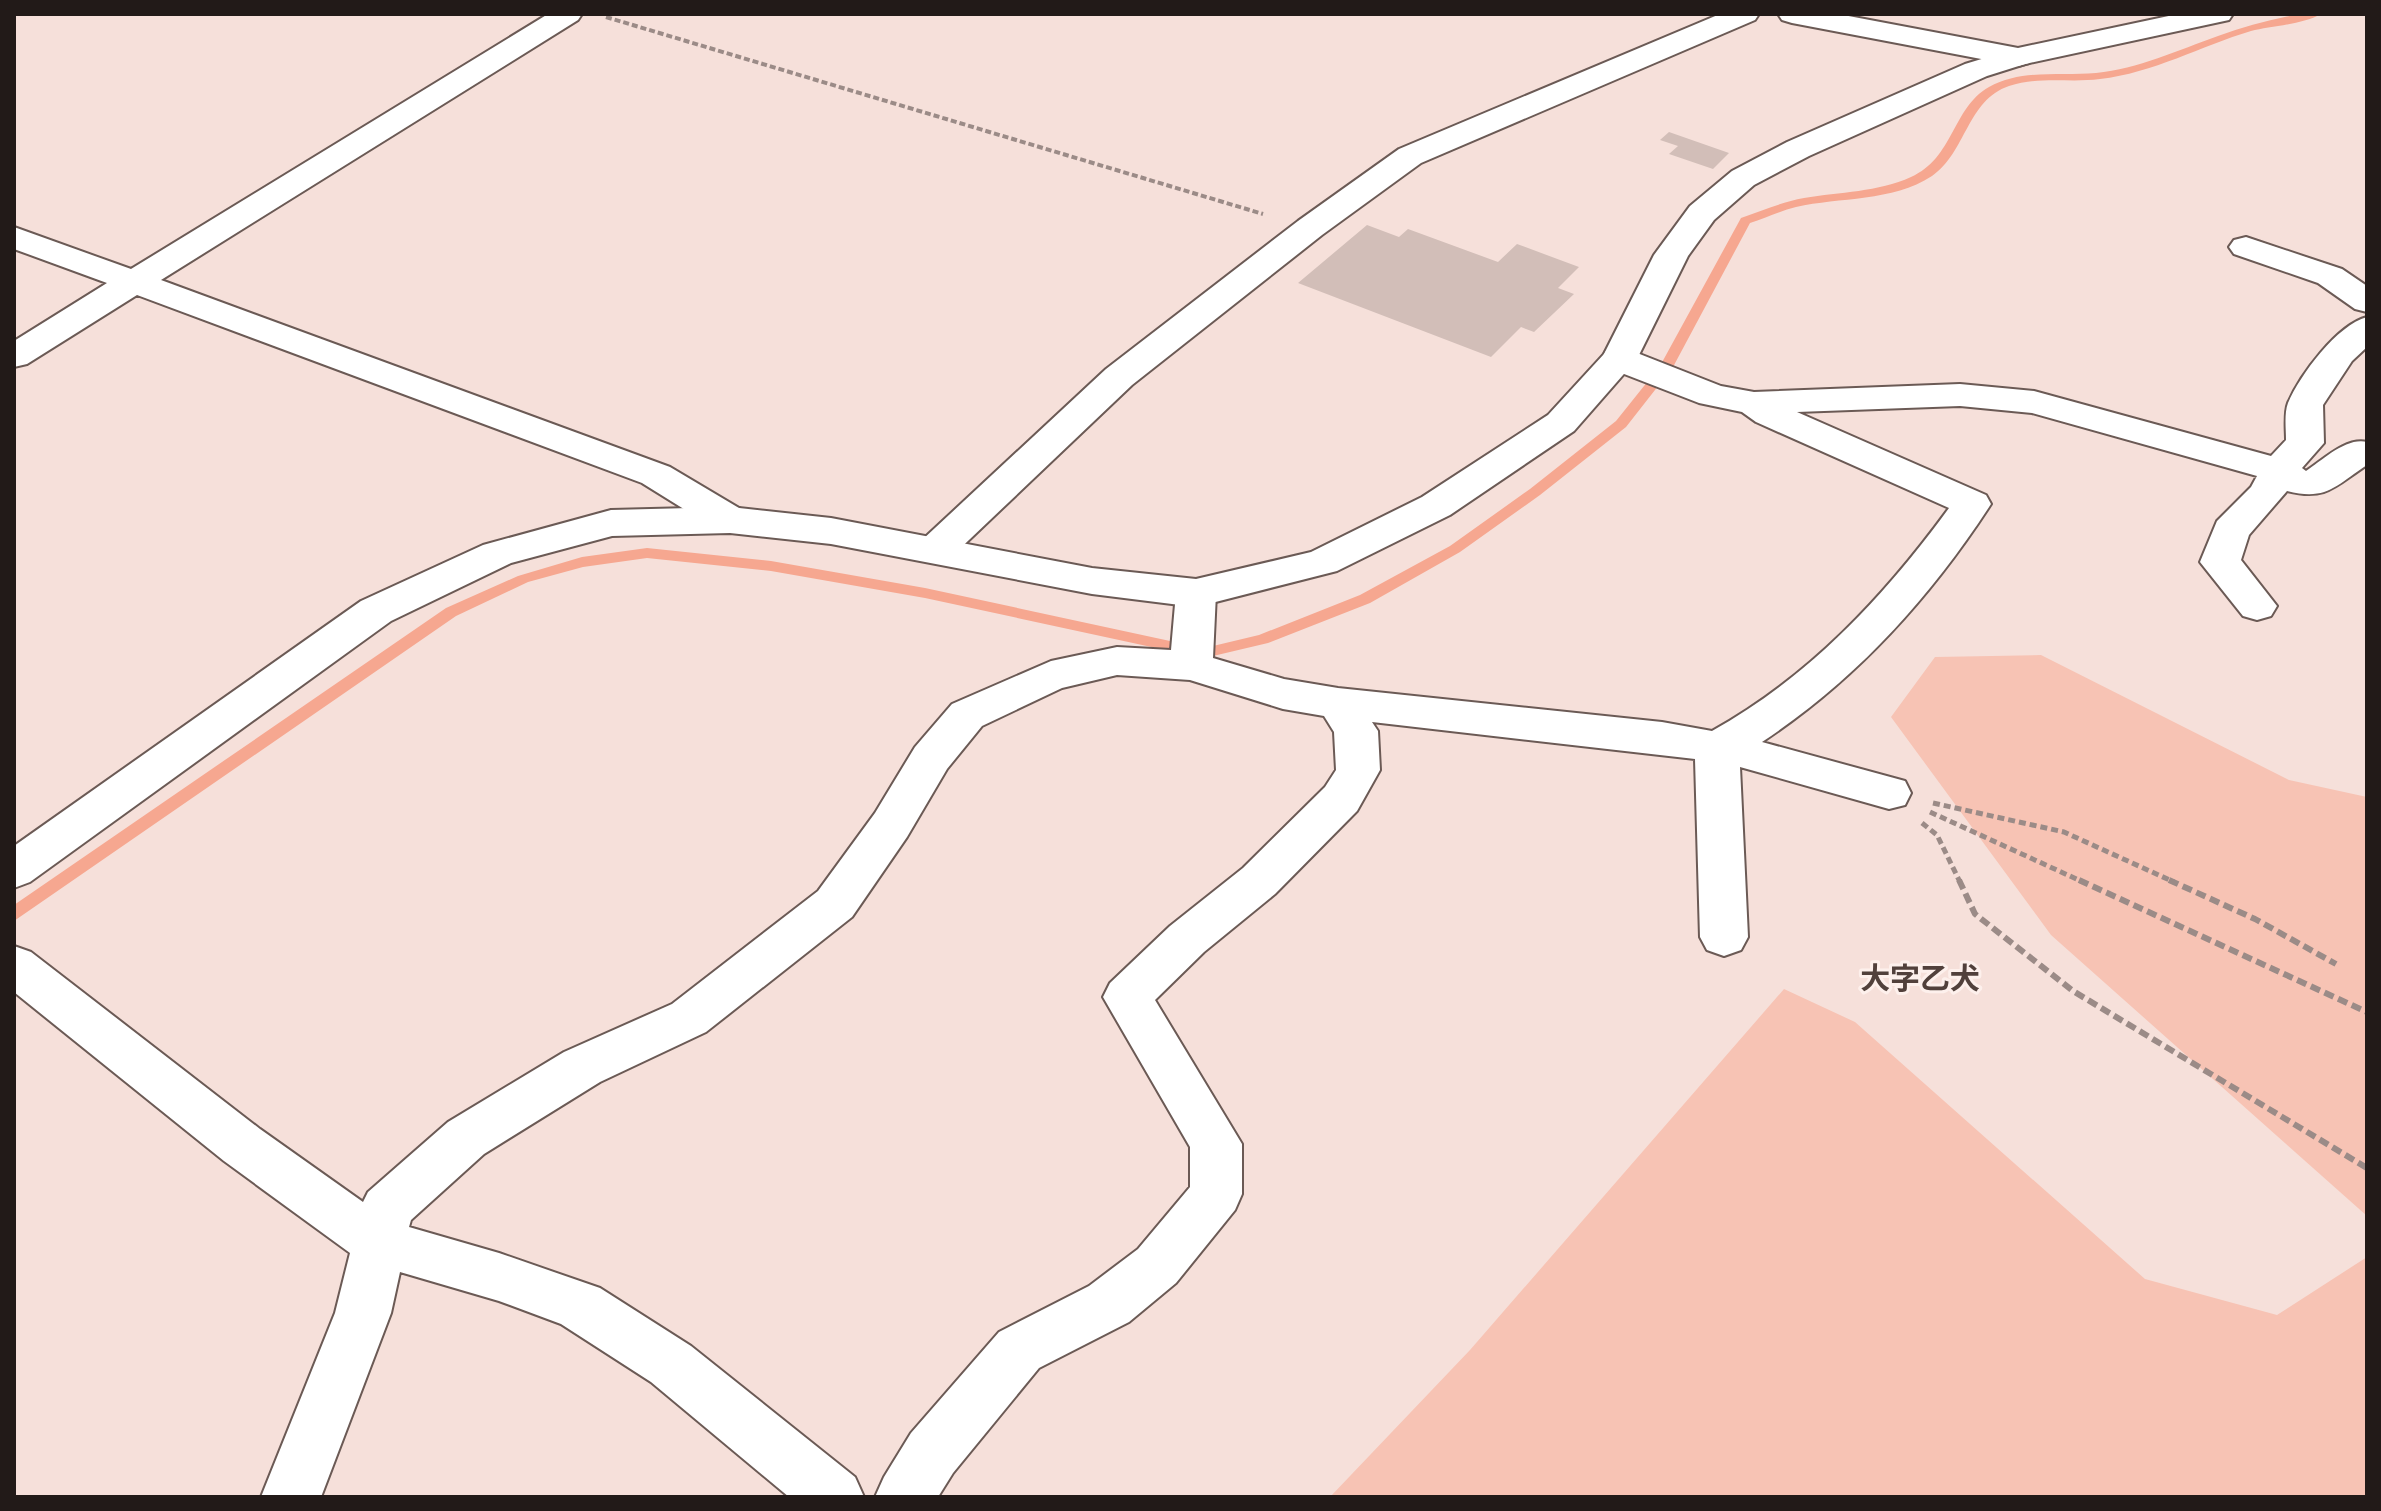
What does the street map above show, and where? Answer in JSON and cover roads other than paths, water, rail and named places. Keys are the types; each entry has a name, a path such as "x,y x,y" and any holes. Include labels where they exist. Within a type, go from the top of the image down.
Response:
{"street":[{"path":"14,356 568,14"},
{"path":"935,550 1119,377 1310,228 1410,156 1745,14"},
{"path":"1792,14 2018,57"},
{"path":"1648,370 1655,292 1671,255 1702,213 1743,178 1976,70 2018,57 2219,14"},
{"path":"14,237 656,475 730,520"},
{"path":"2246,247 2330,276 2367,302"},
{"path":"2257,606 2220,562 2231,530 2267,493 2279,470 2305,443 2305,405 2338,354 2367,328"},
{"path":"1648,370 1712,395 1754,403 1960,395 2034,402 2279,470 2295,481 2311,485 2360,452"},
{"path":"291,1497 363,1313 387,1208 466,1138 582,1067 689,1018 835,904 891,825 931,758 967,715 1051,676 1117,661 1193,636 1323,562 1436,506 1648,370"},
{"path":"1717,748 1758,727 1850,649 1903,597 1972,504 1769,414 1754,403"},
{"path":"14,870 376,611 497,554 611,523 730,520 831,531 1092,581 1193,636 1283,694 1338,703 1662,738 1743,752 1889,793"},
{"path":"905,1497 932,1453 1019,1350 1109,1304 1157,1266 1216,1194 1216,1144 1127,997 1187,939 1259,881 1341,799 1358,770 1356,731 1338,703"},
{"path":"1717,748 1724,937"},
{"path":"14,965 242,1145 377,1242 499,1277 580,1306 671,1364 834,1497"}],"waterway":[{"path":"14,914 451,612 523,579 582,562 647,553 771,566 925,593 1170,646 1213,651 1263,639 1365,599 1455,549 1535,492 1621,424 1666,367 1745,221 1796,203 1898,186 1927,174 1948,153 1978,102 2003,84 2131,70 2243,30 2316,14"}],"district":[{"name":"大字乙犬","path":"1920,978"}]}
